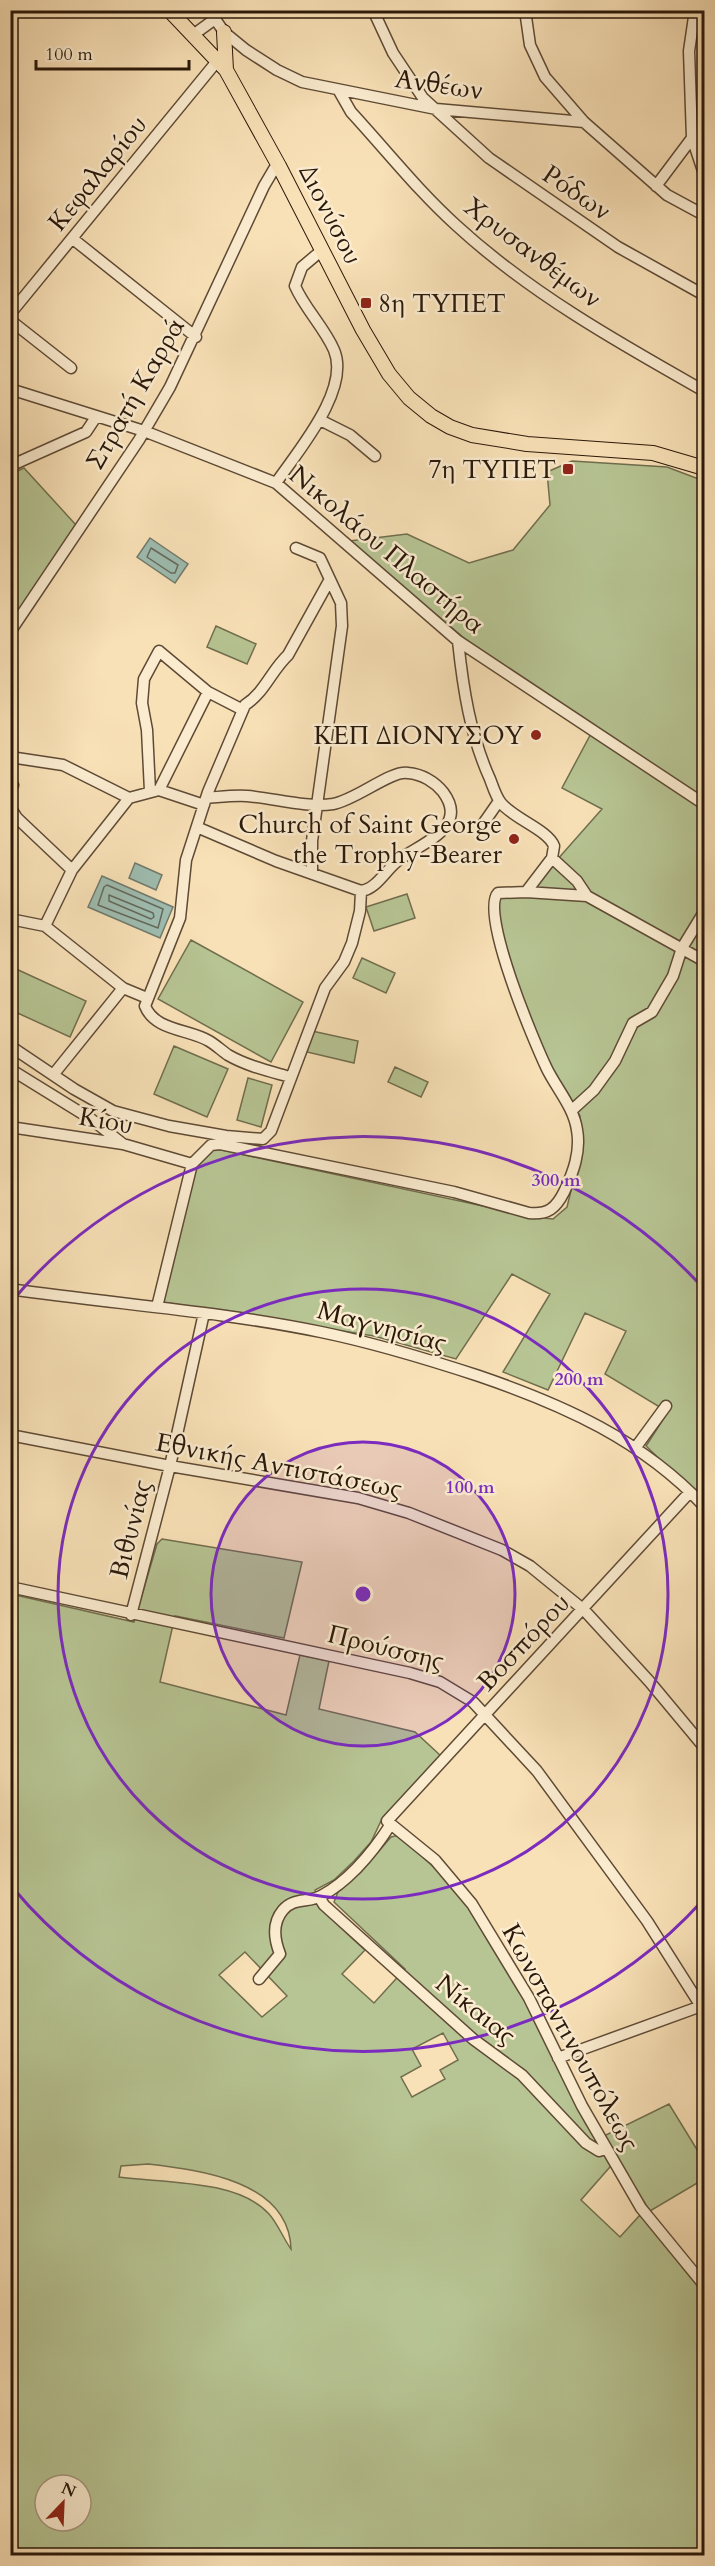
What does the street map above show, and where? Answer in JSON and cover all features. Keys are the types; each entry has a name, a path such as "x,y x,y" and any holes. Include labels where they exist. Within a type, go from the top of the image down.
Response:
{"main road":[{"name":"Διονύσου","path":"169,10 222,65 279,166 321,251 389,374 409,398 450,428 498,441 652,453 705,468"},
{"path":"222,65 224,32"}],"street":[{"name":"Ρόδων","path":"373,10 389,46 407,77 436,109 489,158 618,247 705,296"},
{"path":"525,10 530,45 545,77 584,122 656,186 679,203 705,215"},
{"path":"695,10 689,51 692,138 705,174"},
{"path":"193,35 213,15"},
{"name":"Ανθέων","path":"213,15 224,32 259,59 289,76 339,91 436,109 584,122"},
{"name":"Κεφαλαρίου","path":"10,314 222,65"},
{"name":"Χρυσανθέμων","path":"339,91 351,112 456,226 512,270 619,343 705,391"},
{"path":"656,186 692,138"},
{"name":"Στρατή Καρρά","path":"10,632 144,431 196,337 264,186 274,169 279,166"},
{"path":"73,240 196,337"},
{"path":"276,483 320,420 335,382 335,352 295,286 302,267 321,251"},
{"path":"10,320 71,368"},
{"name":"Νικολάου Πλαστήρα","path":"10,389 144,431 276,483 458,641 705,804"},
{"path":"10,466 86,432 96,417"},
{"path":"320,420 351,435 375,456"},
{"path":"296,548 320,558 329,581 336,588 341,603 342,626 319,804 312,841 312,874"},
{"path":"290,1077 251,1066 228,1054 209,1040 160,1023 147,1012 147,998 180,918 186,860 199,828 205,802 245,705 254,701 279,664 288,655 329,581"},
{"path":"458,641 469,721 484,767 499,801 513,815 552,840 554,846 552,858 526,892"},
{"path":"154,791 142,704 144,680 159,651 208,692 243,710"},
{"path":"154,791 208,692"},
{"path":"10,757 63,765 129,798"},
{"path":"45,926 72,870 129,798 154,791 205,802 244,796 332,804 356,797 395,775 405,772 428,779 439,788 449,802 451,816 444,830 396,862 370,888 360,891 199,828"},
{"path":"483,824 499,801"},
{"path":"10,807 17,818 72,870"},
{"path":"552,858 577,881 587,896"},
{"path":"10,1046 99,1104 135,1118 169,1126 257,1140 271,1131 325,988 345,962 360,911 360,891"},
{"path":"157,1307 192,1164 202,1151 211,1145 220,1144 403,1180 519,1211 539,1214 557,1206 575,1163 578,1140 571,1111 548,1072 525,1020 496,925 496,895 502,892 526,892 587,896 705,961"},
{"path":"571,1111 594,1090 615,1061 633,1023 652,1012 673,976 682,948 705,912"},
{"path":"10,919 45,926 123,988 147,998"},
{"path":"53,1075 123,988"},
{"path":"10,1069 91,1119 123,1144"},
{"name":"Κίου","path":"10,1128 123,1144 192,1164"},
{"name":"Μαγνησίας","path":"10,1289 204,1313 323,1332 419,1356 569,1411 636,1447 703,1503"},
{"name":"Βιθυνίας","path":"131,1615 170,1466 204,1313"},
{"path":"636,1447 666,1406"},
{"name":"Εθνικής Αντιστάσεως","path":"10,1435 170,1466 358,1498 409,1513 481,1541 530,1566 584,1610 650,1682 705,1747"},
{"name":"Βοσπόρου","path":"319,1897 360,1865 375,1849 389,1822 690,1492"},
{"name":"Προύσσης","path":"10,1587 430,1679 452,1687 486,1715 537,1771 604,1862 704,2007"},
{"name":"Κωνσταντινουπόλεως","path":"389,1822 435,1860 472,1904 529,1998 606,2149 641,2208 705,2285"},
{"path":"259,1979 280,1954 275,1932 281,1913 291,1903 319,1897"},
{"name":"Νίκαιας","path":"319,1897 324,1905 472,2039 522,2075 586,2143 599,2151 606,2149"},
{"path":"558,2058 704,2007"}],"green space":[{"path":"572,461 667,467 704,481 704,1502 646,1446 668,1412 605,1374 626,1331 585,1313 548,1390 503,1372 550,1294 512,1274 456,1359 374,1336 162,1302 194,1173 202,1157 212,1148 534,1217 553,1219 567,1207 583,1142 580,1116 538,1043 516,985 496,909 498,896 526,895 602,809 562,788 595,726 464,638 349,541 407,534 469,563 513,550 550,505 547,472"},
{"path":"24,468 76,525 11,625 11,474"},
{"path":"216,626 256,644 247,664 207,647"},
{"path":"407,894 415,918 374,931 366,907"},
{"path":"191,940 303,1002 271,1062 158,999"},
{"path":"362,958 395,973 386,993 353,978"},
{"path":"14,968 86,1001 70,1037 11,1010 11,977"},
{"path":"312,1031 358,1041 354,1063 307,1052"},
{"path":"174,1046 228,1069 207,1117 154,1094"},
{"path":"395,1067 428,1082 421,1097 388,1082"},
{"path":"248,1078 272,1085 261,1127 237,1120"},
{"path":"162,1539 302,1562 284,1638 175,1616 160,1682 286,1715 300,1655 329,1661 319,1709 415,1732 441,1756 381,1821 371,1842 354,1861 334,1880 315,1890 324,1908 365,1950 342,1974 374,2003 405,1969 334,1902 340,1887 361,1872 391,1837 399,1835 454,1886 482,1927 604,2136 669,2104 704,2161 704,2179 650,2211 619,2164 610,2167 581,2200 620,2237 640,2215 700,2286 704,2283 704,2555 11,2555 11,1594 134,1622 157,1544","holes":["245,1952 287,1996 262,2017 219,1975","443,2033 458,2060 440,2070 445,2079 412,2097 401,2077 421,2066 412,2049","148,2164 216,2176 238,2183 259,2194 275,2208 286,2226 291,2249 269,2214 238,2194 219,2188 119,2177 121,2166"]}],"water":[{"path":"150,538 188,564 175,583 137,557"},
{"path":"135,863 162,875 156,890 129,878"},
{"path":"102,876 173,907 160,938 88,907"}],"place":[{"name":"8η ΤΥΠΕΤ","path":"366,303"},
{"name":"7η ΤΥΠΕΤ","path":"568,469"},
{"name":"ΚΕΠ ΔΙΟΝΥΣΟΥ","path":"536,735"},
{"name":"Church of Saint George the Trophy-Bearer","path":"514,839"}]}
